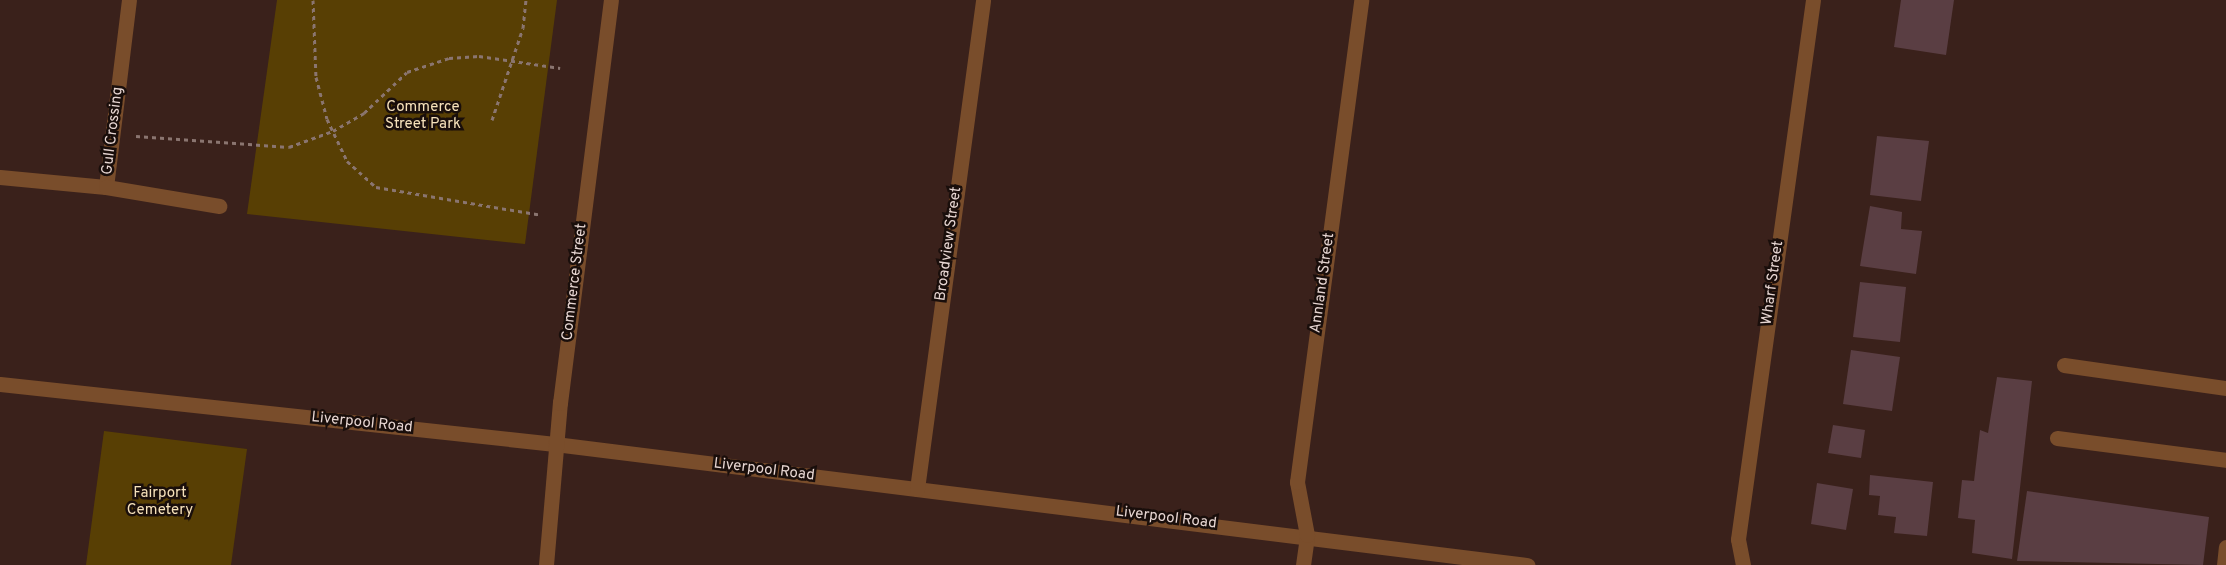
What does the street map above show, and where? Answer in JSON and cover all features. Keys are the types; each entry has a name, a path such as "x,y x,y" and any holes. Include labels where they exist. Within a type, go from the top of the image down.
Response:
{"street":[{"name":"Gull Crossing","path":"0,177 106,187 130,0"},
{"name":"Commerce Street","path":"546,565 555,444 611,0"},
{"name":"Broadview Street","path":"918,489 983,0"},
{"name":"Annland Street","path":"1302,565 1308,535 1297,482 1362,0"},
{"name":"Wharf Street","path":"1743,565 1738,539 1813,0"},
{"path":"106,187 219,206"},
{"path":"2064,365 2226,388"},
{"name":"Liverpool Road","path":"0,384 555,444 1308,535 1527,565"},
{"path":"2057,438 2226,460"},
{"path":"2224,565 2226,546"}],"path":[{"path":"313,0 316,77 333,131 348,161 376,187 541,215"},
{"path":"492,120 513,60 526,0"},
{"path":"132,144 133,136 289,147 333,131 364,113 407,72 449,58 513,60 560,68"}],"green space":[{"name":"Commerce Street Park","path":"277,0 557,0 525,244 247,214"},
{"name":"Fairport Cemetery","path":"104,431 247,449 231,565 86,565"}],"building":[{"path":"1901,0 1954,0 1946,55 1894,47"},
{"path":"1877,136 1929,141 1921,201 1870,195"},
{"path":"1870,206 1902,212 1901,229 1922,231 1916,274 1860,266"},
{"path":"1860,282 1906,287 1900,342 1853,337"},
{"path":"1851,350 1900,357 1892,411 1843,404"},
{"path":"1997,377 2032,381 2012,559 1972,553 1975,520 1958,518 1962,480 1974,481 1980,430 1988,433"},
{"path":"1833,425 1865,430 1861,458 1828,453"},
{"path":"1870,475 1933,482 1927,536 1894,533 1896,517 1878,515 1880,496 1869,495"},
{"path":"1817,483 1853,489 1846,530 1811,524"},
{"path":"2027,491 2209,517 2203,565 2017,561"}]}
